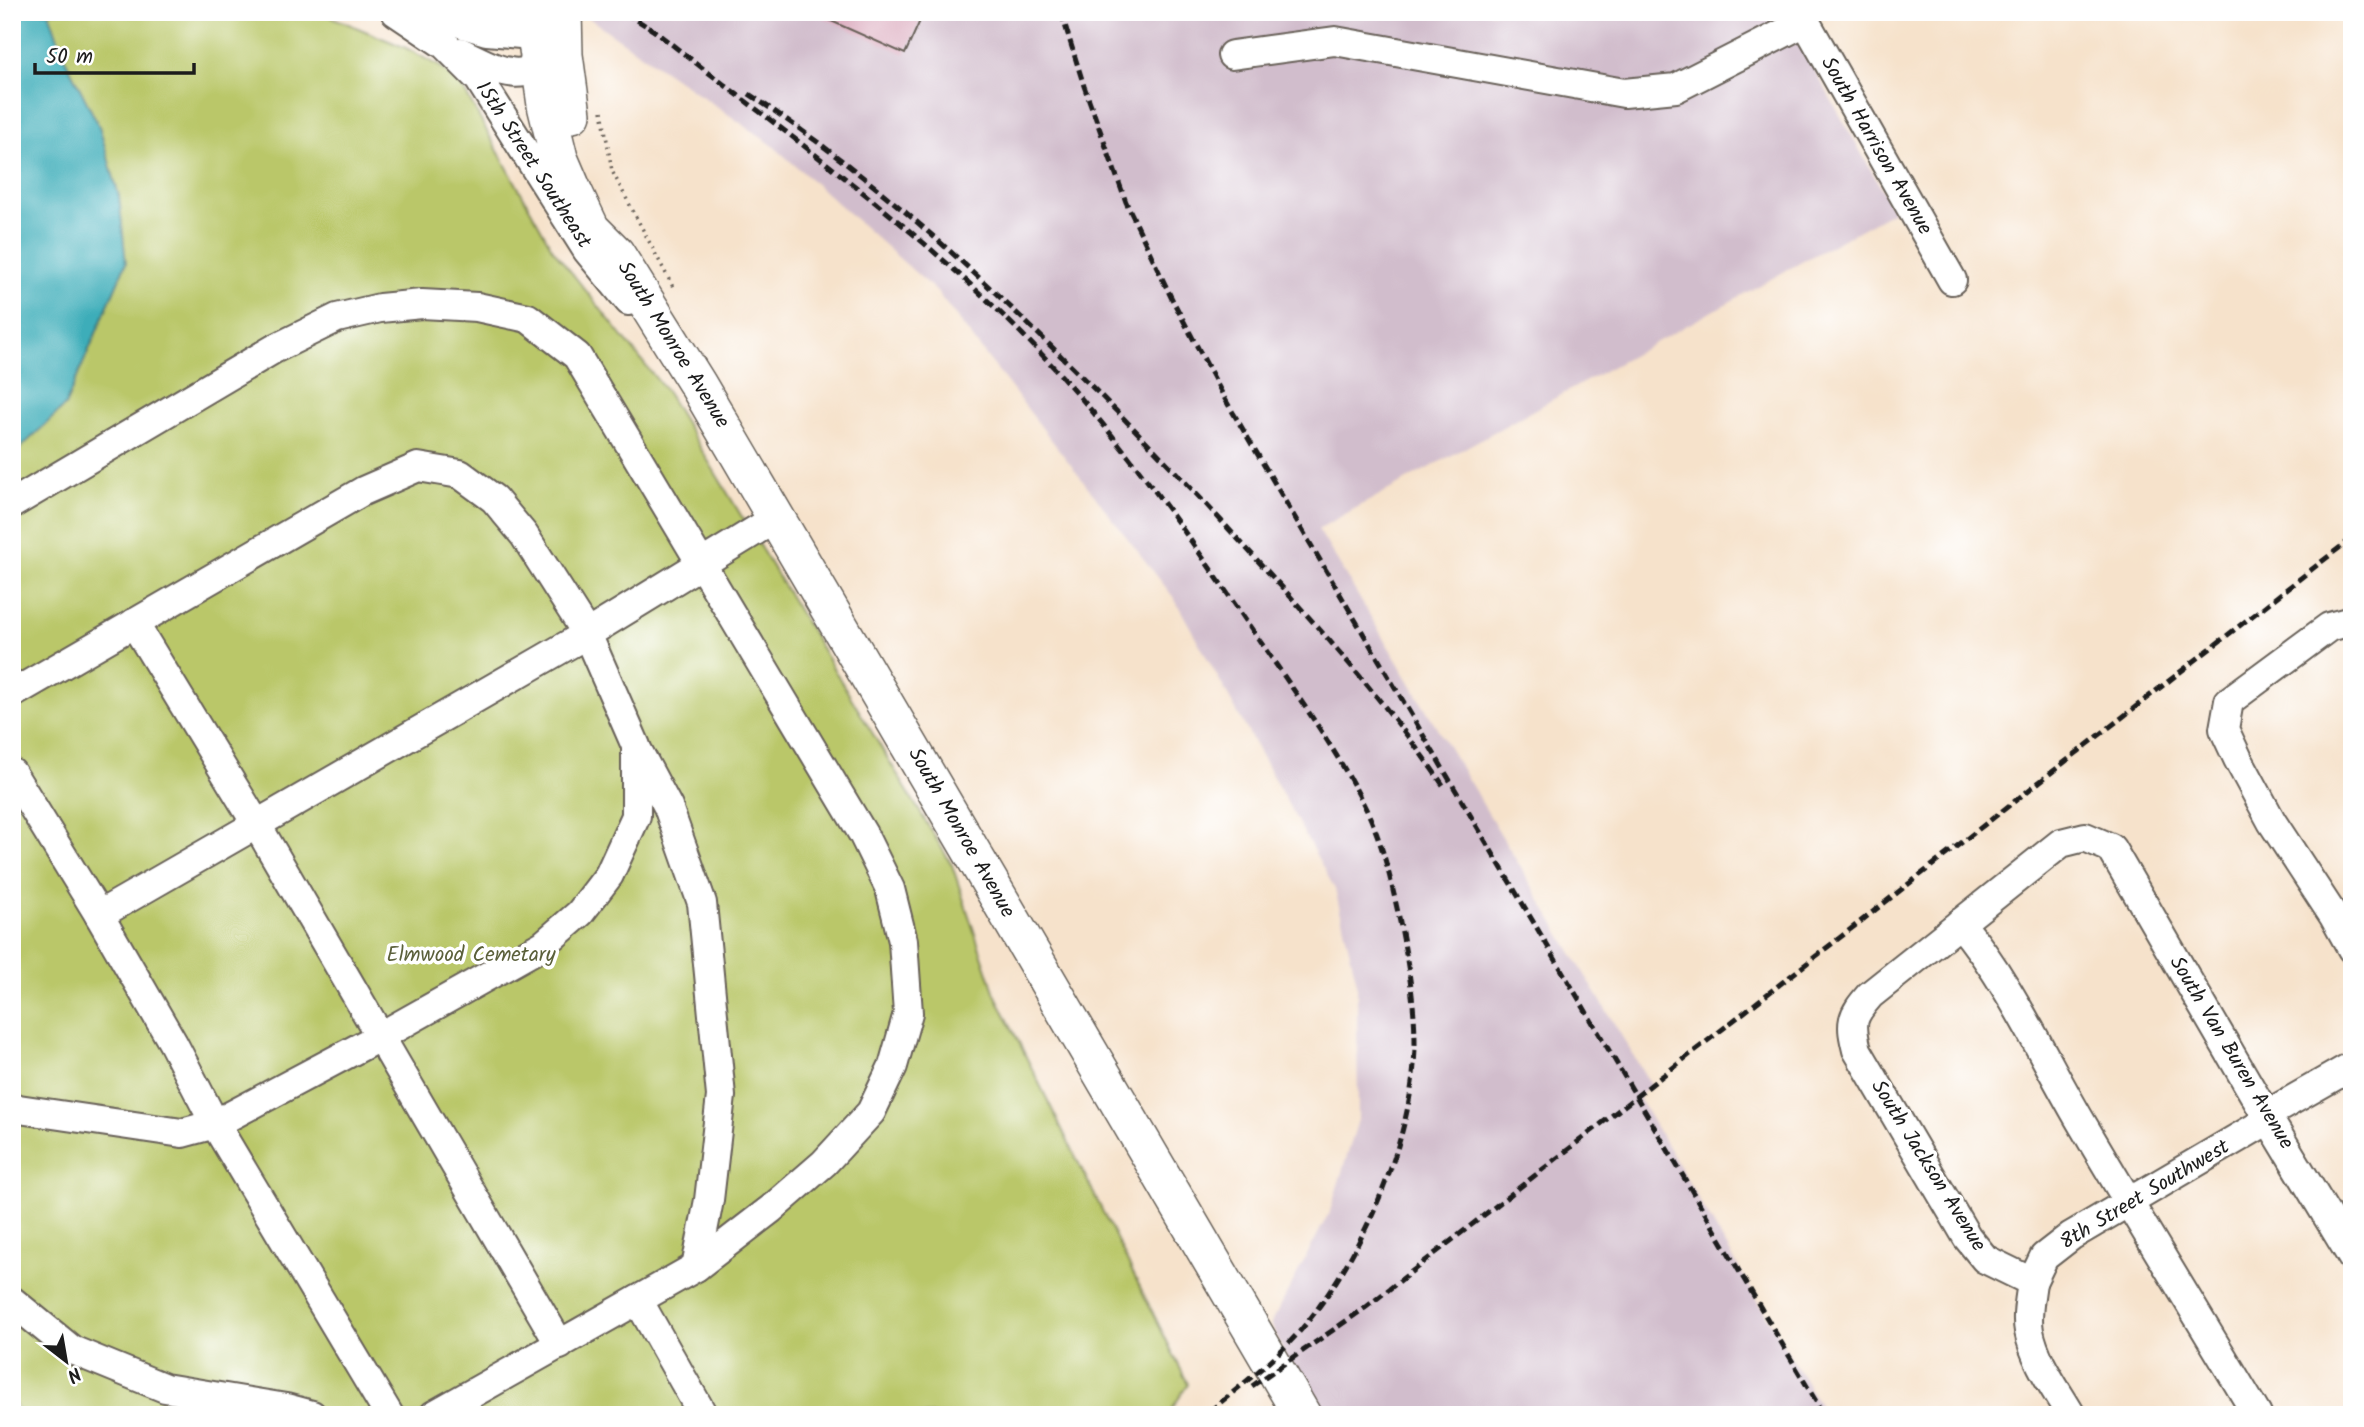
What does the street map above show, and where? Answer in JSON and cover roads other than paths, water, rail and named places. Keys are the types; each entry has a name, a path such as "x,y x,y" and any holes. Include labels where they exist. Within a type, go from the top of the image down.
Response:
{"main road":[{"name":"South Monroe Avenue","path":"551,37 546,105 559,158 591,229 617,254 698,385 1302,1415"}],"street":[{"name":"15th Street Southeast","path":"396,12 445,45 515,75 551,37"},
{"path":"424,12 487,32 551,37"},
{"path":"1232,55 1335,41 1624,93 1676,88 1803,17"},
{"name":"South Harrison Avenue","path":"1803,17 1952,280"},
{"name":"15th Street Southeast","path":"445,45 479,79 587,250 698,385"},
{"path":"12,504 274,349 337,318 380,308 422,303 477,307 528,318 577,356 863,834 890,889 903,941 908,1013 893,1066 871,1112 824,1163 771,1209 696,1267 434,1415"},
{"path":"12,694 363,491 418,467 460,474 494,499 524,535 587,634 636,746 668,807 702,904 721,1096 709,1199 696,1267"},
{"path":"99,915 587,634 776,518"},
{"path":"135,623 257,825 560,1345"},
{"path":"2350,624 2329,627 2229,701 2224,729 2272,822 2352,949"},
{"path":"12,1108 182,1133 215,1124 379,1037 543,945 580,913 609,875 636,816 636,746"},
{"path":"12,773 99,915 173,1043 215,1124 389,1415"},
{"name":"South Van Buren Avenue","path":"1960,923 2061,843 2085,837 2111,848 2352,1257"},
{"path":"1960,923 1975,941 2012,1002 2257,1415"},
{"name":"South Jackson Avenue","path":"1960,923 1870,995 1854,1013 1851,1028 1857,1050 1967,1237 1985,1259 2032,1282"},
{"name":"8th Street Southwest","path":"2032,1282 2044,1257 2071,1236 2352,1066"},
{"path":"2032,1282 2029,1331 2040,1362 2071,1415"},
{"path":"638,1300 703,1415"},
{"path":"12,1301 72,1350 165,1388 286,1408 312,1415"}],"water":[{"path":"12,12 49,12 65,59 99,126 119,196 126,263 65,406 12,456"}],"railway":[{"path":"624,12 656,32"},
{"path":"1061,12 1084,86 1126,202 1171,297 1225,399 1824,1415"},
{"path":"648,26 888,213 979,293 1056,369 1117,441 1201,556 1329,743 1374,826 1400,922 1414,1013 1412,1079 1396,1153 1367,1226 1330,1292 1298,1333 1273,1358 1205,1415"},
{"path":"749,94 834,155 915,221 993,290 1088,383 1187,484 1311,620 1393,717 1443,785"},
{"path":"1252,1386 1365,1308 2352,538"}],"park label":[{"name":"Elmwood Cemetary","path":"471,955"}]}
